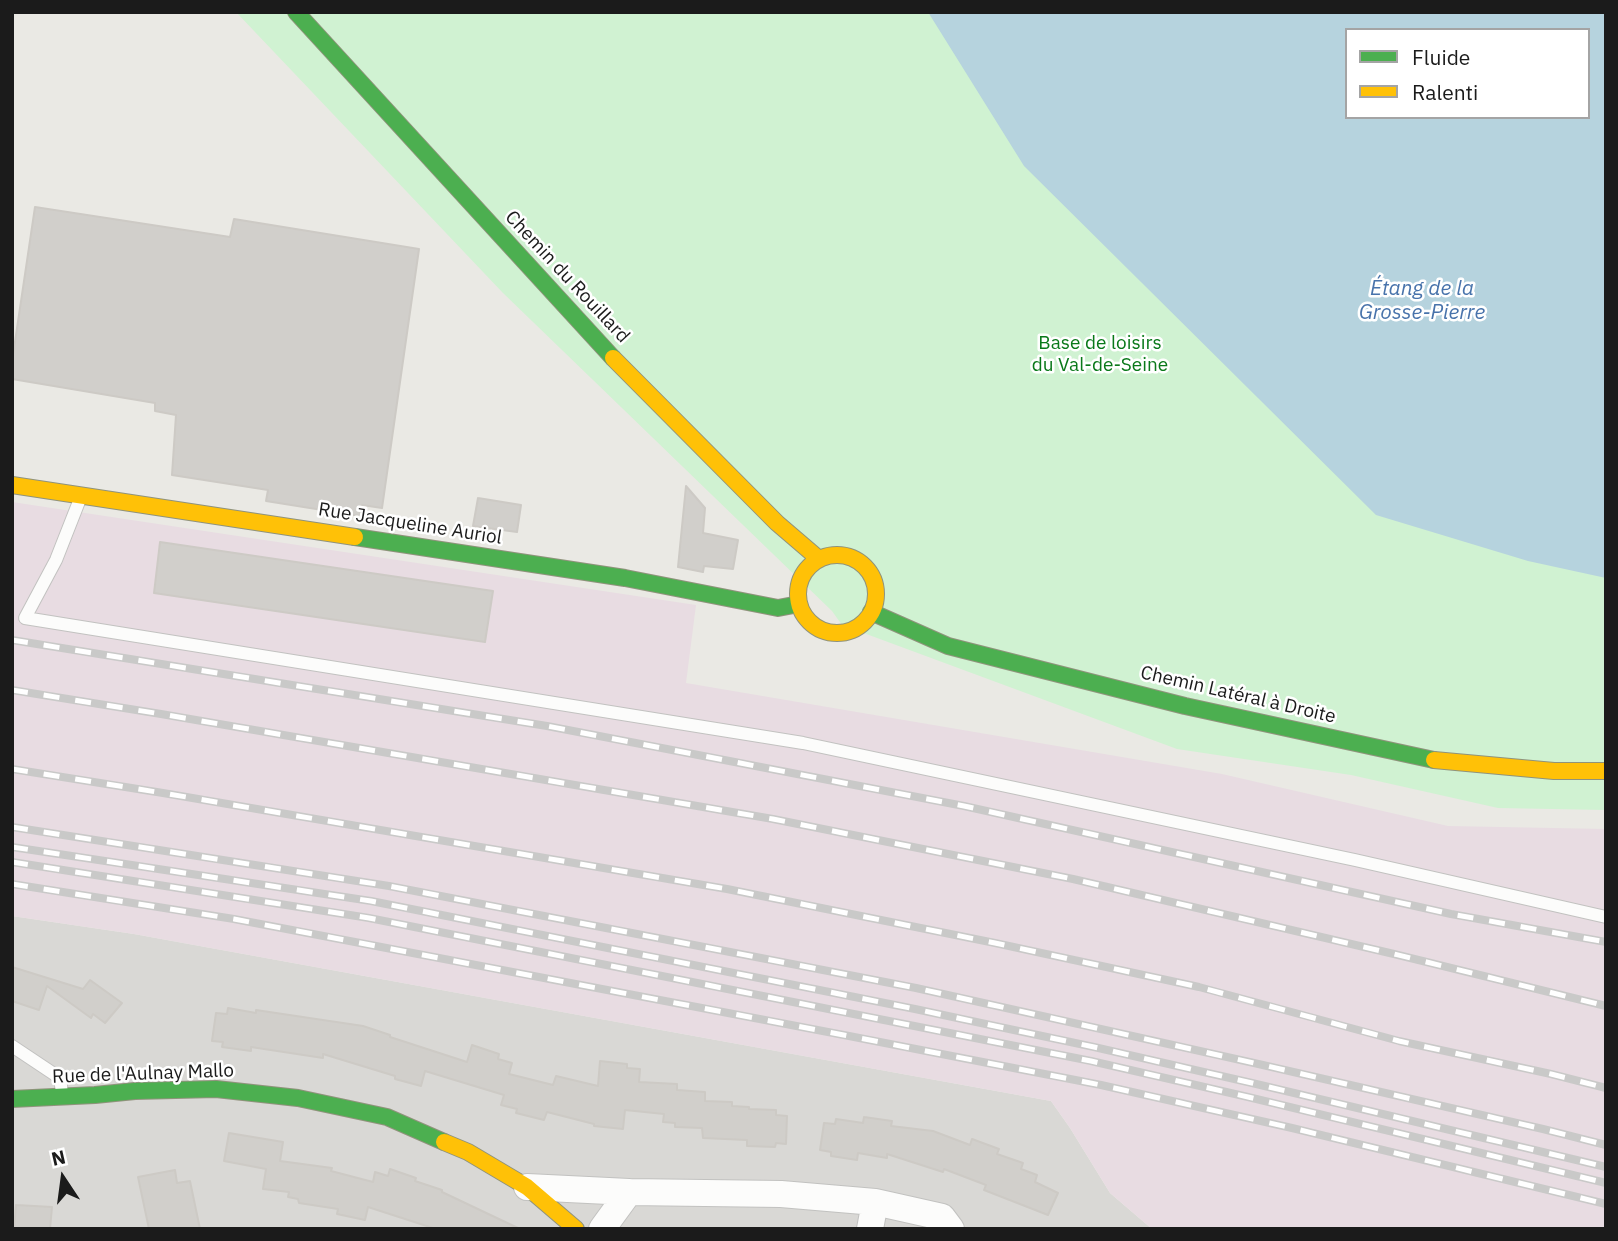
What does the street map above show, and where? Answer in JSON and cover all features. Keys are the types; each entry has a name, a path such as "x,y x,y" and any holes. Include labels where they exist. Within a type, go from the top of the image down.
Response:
{"street":[{"name":"Chemin du Rouillard","path":"296,12 620,366 777,523 819,559"},
{"name":"Rue Jacqueline Auriol","path":"12,485 625,578 778,608 799,604"},
{"path":"842,555 855,559 870,574 875,600 871,612 858,626 847,631 834,632 813,624 803,614 799,604 798,587 805,571 819,559 842,555"},
{"name":"Chemin Latéral à Droite","path":"871,612 948,646 1185,706 1437,761 1554,771 1606,771"},
{"name":"Rue de l'Aulnay Mallo","path":"12,1099 216,1089 298,1098 387,1117 468,1152 527,1188 576,1229"},
{"path":"527,1188 781,1194 875,1202 942,1217 951,1229"},
{"path":"602,1229 629,1192"},
{"path":"870,1229 875,1202"}],"lane":[{"path":"80,496 57,560 19,617 803,743 1355,860 1606,917"},
{"path":"12,1046 61,1078 62,1097"}],"shaded area":[{"path":"12,502 696,605 686,683 1222,774 1448,826 1606,829 1606,1229 1152,1229 1110,1193 1051,1101 134,934 12,916"},
{"path":"12,916 134,934 1051,1101 1110,1193 1152,1229 12,1229"}],"green space":[{"name":"Base de loisirs du Val-de-Seine","path":"236,12 1606,12 1606,810 1498,808 1351,775 1177,749 842,625 832,611 503,293"}],"water":[{"name":"Étang de la Grosse-Pierre","path":"928,12 1606,12 1606,578 1528,561 1376,515 1024,166"}],"building":[{"path":"35,207 230,237 234,219 419,249 382,508 362,505 360,516 266,501 268,490 172,475 176,415 155,411 155,403 12,379 12,362"},
{"path":"686,486 705,508 703,533 738,540 733,569 704,566 703,572 678,567"},
{"path":"478,498 521,505 517,532 473,526"},
{"path":"160,542 493,591 485,642 154,593"},
{"path":"12,967 83,989 90,980 122,1003 105,1023 93,1014 91,1018 47,986 39,1010 12,1001"},
{"path":"228,1008 363,1026 467,1062 472,1045 499,1054 498,1059 512,1063 509,1074 553,1085 556,1076 598,1086 600,1061 627,1064 627,1068 640,1069 639,1082 677,1084 677,1090 705,1092 705,1101 732,1102 732,1106 749,1109 776,1110 776,1115 787,1116 786,1144 776,1143 775,1147 747,1146 747,1140 703,1138 702,1128 675,1127 675,1123 663,1122 664,1114 625,1110 623,1129 594,1126 547,1112 544,1120 516,1113 517,1109 501,1105 504,1095 425,1071 421,1086 323,1054 323,1058 251,1047 251,1051 222,1047 223,1042 212,1041 216,1013 227,1014"},
{"path":"864,1117 892,1121 891,1126 933,1131 970,1145 972,1139 999,1149 997,1154 1023,1163 1021,1169 1037,1175 1035,1182 1058,1193 1048,1215 984,1190 986,1185 944,1169 943,1172 887,1154 887,1158 858,1153 857,1160 831,1156 831,1152 820,1150 824,1123 835,1124 836,1119 863,1123"},
{"path":"229,1133 283,1142 280,1161 332,1168 331,1171 373,1182 375,1172 388,1176 390,1169 442,1190 520,1229 436,1229 368,1207 365,1220 337,1214 338,1209 299,1203 298,1199 288,1197 289,1192 263,1189 266,1169 224,1161"},
{"path":"175,1170 177,1183 190,1181 200,1229 149,1229 138,1177"},
{"path":"16,1205 52,1207 50,1229 14,1229"}],"railway":[{"path":"12,640 547,726 964,806 1451,914 1606,942"},
{"path":"12,690 773,819 1073,879 1606,1006"},
{"path":"12,769 727,889 1199,987 1399,1041 1606,1088"},
{"path":"12,827 389,886 916,988 1606,1145"},
{"path":"12,847 371,901 915,1009 1252,1083 1606,1167"},
{"path":"12,862 369,918 1091,1061 1606,1183"},
{"path":"12,884 234,919 1101,1085 1606,1204"}],"traffic: fast":[{"path":"296,12 613,358"},
{"path":"355,537 625,578 778,608 799,604"},
{"path":"871,612 948,646 1185,706 1434,760"},
{"path":"12,1099 216,1089 298,1098 387,1117 444,1142"}],"traffic: slow":[{"path":"613,358 777,523 819,559"},
{"path":"12,485 355,537"},
{"path":"837,555 852,558 864,567 873,579 876,594 873,609 864,621 852,630 837,633 822,630 810,621 801,609 798,594 801,579 810,567 822,558 837,555"},
{"path":"1434,760 1554,771 1606,771"},
{"path":"444,1142 468,1152 527,1187 576,1229"}]}
